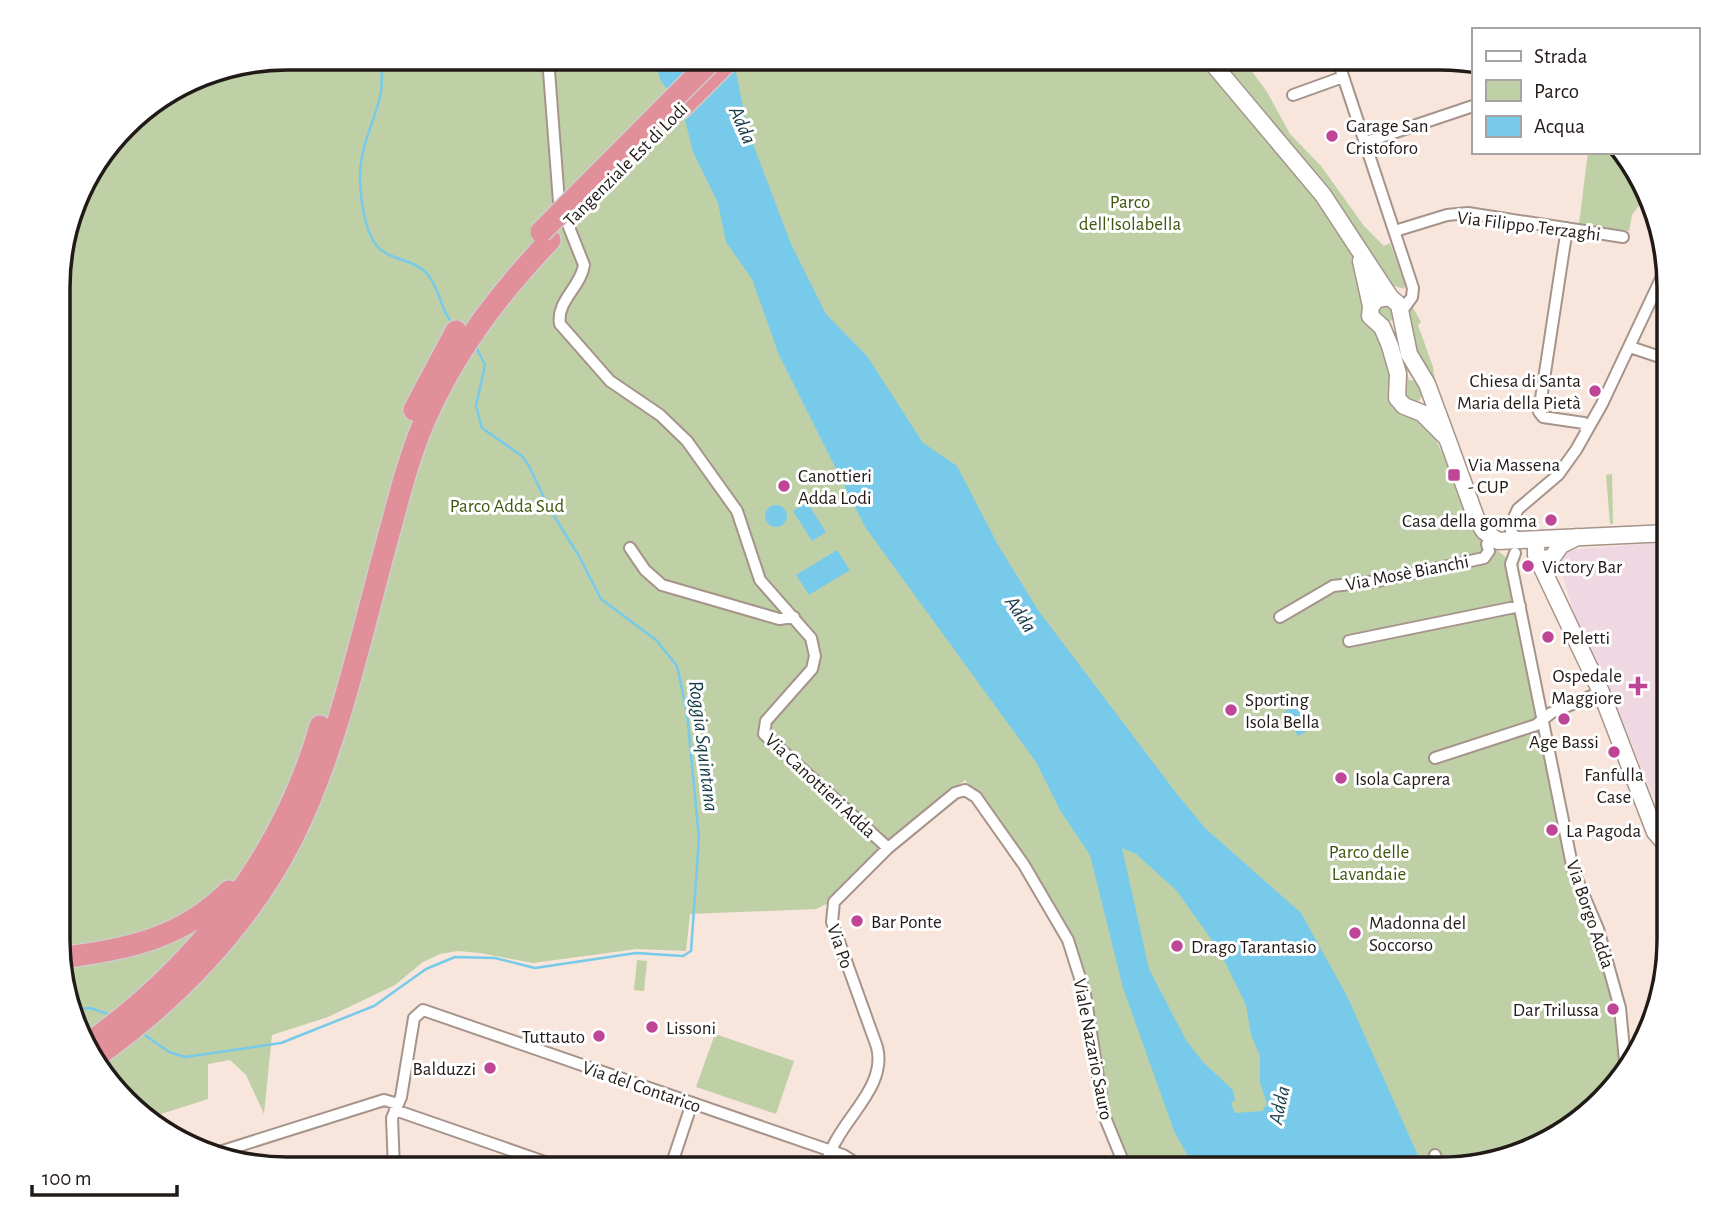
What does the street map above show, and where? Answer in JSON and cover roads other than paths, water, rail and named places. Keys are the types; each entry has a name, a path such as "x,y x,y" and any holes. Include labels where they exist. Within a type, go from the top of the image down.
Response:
{"highway":[{"name":"Tangenziale Est di Lodi","path":"546,236 703,70"},
{"name":"Tangenziale Est di Lodi","path":"546,236 718,70"},
{"path":"102,1052 137,1026 197,972 263,888 293,837 333,733 427,380 463,334 495,280 546,236"},
{"path":"94,1038 152,992 213,931 283,824 318,732 413,430"},
{"path":"70,956 129,946 190,925 214,906 263,858"}],"street":[{"path":"549,70 559,202 584,265 559,312 560,324 610,382 660,415 687,441 737,511 760,580 794,617"},
{"path":"1218,70 1308,176 1352,236 1396,306 1409,354 1426,384 1480,525 1498,541 1545,550 1579,536 1657,533"},
{"path":"1341,70 1413,288 1396,306 1394,325 1381,327"},
{"path":"1293,95 1343,77"},
{"path":"1366,142 1472,106"},
{"name":"Via Filippo Terzaghi","path":"1395,231 1461,213 1623,237"},
{"path":"1567,228 1540,415 1584,423 1586,430"},
{"path":"1352,236 1371,306 1371,319 1381,327 1396,366 1399,401 1412,408 1447,438"},
{"path":"1586,430 1630,347 1657,288"},
{"path":"1371,306 1380,298 1396,306"},
{"path":"1630,347 1657,356"},
{"path":"1397,385 1406,375 1426,384"},
{"path":"1412,408 1424,403 1426,384"},
{"name":"Via Borgo Adda","path":"1586,430 1561,472 1515,514 1511,532 1519,547 1511,564 1573,870 1598,929 1620,1008 1624,1054"},
{"path":"1472,507 1477,533 1487,544 1500,551 1519,547"},
{"name":"Via Mosè Bianchi","path":"1280,617 1326,588 1378,581 1484,558 1489,551 1487,544"},
{"path":"630,548 645,570 662,585 779,619 794,617"},
{"path":"1545,550 1559,609 1601,692 1657,834"},
{"path":"1349,641 1520,606"},
{"name":"Via Canottieri Adda","path":"794,617 811,638 814,663 766,721 764,734 888,848"},
{"path":"1435,758 1536,725 1543,719 1601,692"},
{"name":"Via Po","path":"830,1151 875,1078 879,1063 877,1047 832,922 831,909 834,902 888,848 958,791 969,791"},
{"name":"Viale Nazario Sauro","path":"969,791 1024,865 1068,940 1085,994 1104,1115 1121,1157"},
{"name":"Via del Contarico","path":"397,1107 417,1013 427,1011 842,1157"},
{"path":"230,1149 384,1100 532,1157"},
{"path":"674,1157 692,1103"},
{"path":"393,1157 392,1124 397,1107"},
{"path":"828,1157 830,1151"}],"water":[{"name":"Adda","path":"658,70 735,70 748,131 791,244 826,314 867,356 923,443 957,466 998,545 1038,610 1177,794 1205,828 1301,913 1347,996 1419,1157 1188,1157 1174,1131 1123,988 1090,855 1060,810 1036,762 865,527 779,355 752,279 726,242 718,203 693,152 682,108 660,80","holes":["1122,848 1136,854 1176,890 1219,950 1246,1005 1251,1035 1260,1056 1260,1082 1267,1104 1262,1111 1235,1113 1231,1103 1235,1100 1233,1090 1203,1062 1186,1040 1149,969"]},
{"path":"807,502 826,532 812,541 793,511"},
{"path":"776,505 784,508 787,516 784,524 776,527 768,524 765,516 768,508"},
{"path":"837,550 850,570 809,595 796,575"},
{"path":"1295,706 1309,730 1298,736 1284,712"}],"waterway":[{"name":"Roggia Squintana","path":"382,70 380,98 365,144 361,167 365,220 369,232 381,250 418,266 428,275 452,323"},
{"name":"Roggia Squintana","path":"145,1035 169,1052 185,1057 281,1043 374,1006 426,969 455,957 495,958 535,968 636,953 683,956 691,951 699,838 687,713 677,666 656,640 601,599 579,556 549,508 529,466 522,456 482,428 476,406 485,365 476,347"},
{"name":"Roggia Squintana","path":"82,1009 90,1008 111,1015"}],"place":[{"name":"Garage San Cristoforo","path":"1332,136"},
{"name":"Chiesa di Santa Maria della Pietà","path":"1595,391"},
{"name":"Via Massena - CUP","path":"1454,475"},
{"name":"Canottieri Adda Lodi","path":"784,486"},
{"name":"Casa della gomma","path":"1551,520"},
{"name":"Victory Bar","path":"1528,566"},
{"name":"Peletti","path":"1548,637"},
{"name":"Ospedale Maggiore","path":"1638,686"},
{"name":"Sporting Isola Bella","path":"1231,710"},
{"name":"Age Bassi","path":"1564,719"},
{"name":"Fanfulla Case","path":"1614,752"},
{"name":"Isola Caprera","path":"1341,778"},
{"name":"La Pagoda","path":"1552,830"},
{"name":"Bar Ponte","path":"857,921"},
{"name":"Madonna del Soccorso","path":"1355,933"},
{"name":"Drago Tarantasio","path":"1177,946"},
{"name":"Dar Trilussa","path":"1613,1009"},
{"name":"Lissoni","path":"652,1027"},
{"name":"Tuttauto","path":"599,1036"},
{"name":"Balduzzi","path":"490,1068"}],"park label":[{"name":"Parco dell'Isolabella","path":"1130,212"},
{"name":"Parco Adda Sud","path":"507,505"},
{"name":"Parco delle Lavandaie","path":"1369,862"}]}
